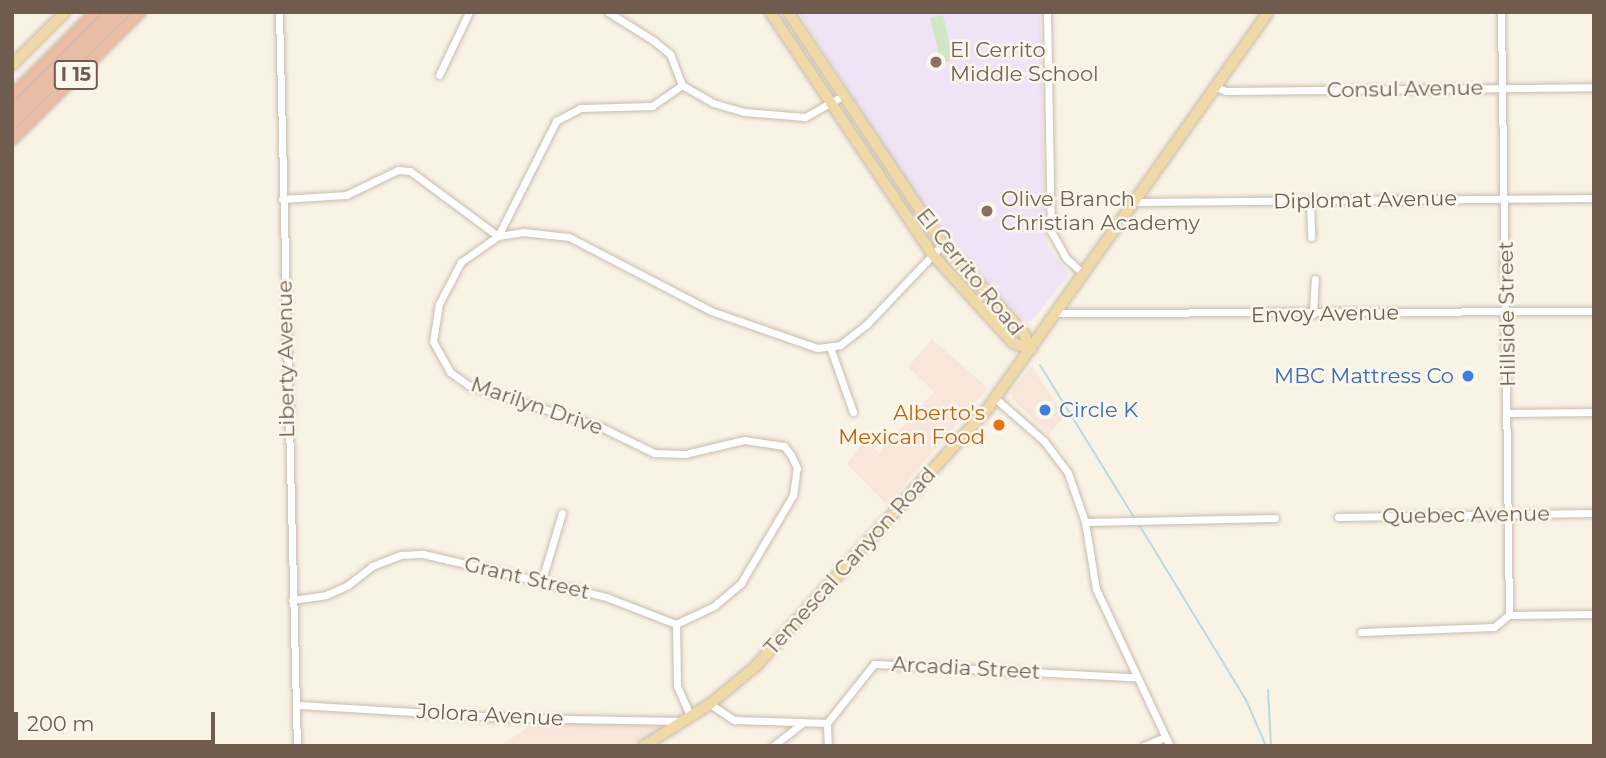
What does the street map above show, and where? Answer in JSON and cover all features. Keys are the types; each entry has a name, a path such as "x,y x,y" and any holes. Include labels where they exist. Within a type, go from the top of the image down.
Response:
{"highway":[{"name":"I 15","path":"12,95 95,12"},
{"path":"12,111 111,12"},
{"path":"12,125 125,12"},
{"name":"I 15","path":"12,140 141,12"}],"main road":[{"path":"12,65 65,12"},
{"name":"El Cerrito Road","path":"770,12 932,254 1013,343 1031,349"},
{"name":"El Cerrito Road","path":"788,12 841,97 943,244 1023,332 1031,349"},
{"name":"Temescal Canyon Road","path":"644,746 710,704 782,640 996,398 1268,12"}],"street":[{"name":"Liberty Avenue","path":"279,12 292,600 299,705 297,746"},
{"path":"439,75 469,12"},
{"path":"608,12 637,28 670,54 682,85 713,103 759,115 805,117 841,97"},
{"path":"1047,12 1051,231 1066,258 1084,274"},
{"name":"Hillside Street","path":"1501,12 1505,199 1504,311 1509,413 1509,615"},
{"path":"498,236 556,121 580,108 652,106 682,85"},
{"name":"Consul Avenue","path":"1216,87 1226,91 1594,87"},
{"path":"282,199 346,195 398,170 410,170 498,236 523,232 569,237 711,311 817,348 830,347 866,325 943,244"},
{"name":"Diplomat Avenue","path":"1136,202 1594,198"},
{"path":"1311,201 1311,237"},
{"name":"Marilyn Drive","path":"498,236 461,262 439,304 433,341 450,372 479,389 601,427 654,453 685,454 744,440 770,442 784,446 797,468 793,495 738,588 714,606 676,624"},
{"path":"1313,314 1314,279"},
{"name":"Envoy Avenue","path":"1056,313 1594,311"},
{"path":"830,347 853,412"},
{"path":"996,398 1056,456 1068,473 1085,522 1096,589 1163,738 1170,746"},
{"path":"1509,413 1594,412"},
{"path":"542,580 562,513"},
{"name":"Quebec Avenue","path":"1338,517 1594,513"},
{"path":"1085,522 1131,519 1275,519"},
{"name":"Grant Street","path":"292,600 326,595 348,585 372,566 401,555 423,554 606,597 676,624"},
{"path":"1361,632 1494,627 1509,615 1594,614"},
{"path":"676,624 677,686 685,718"},
{"name":"Arcadia Street","path":"827,723 874,664 1135,677"},
{"path":"710,704 734,720 827,723 828,746"},
{"name":"Jolora Avenue","path":"299,705 512,718 685,718"},
{"path":"773,746 802,723"},
{"path":"1144,746 1163,738"}],"shaded area":[{"name":"El Cerrito Middle School","path":"798,12 1040,12 1045,225 1048,246 1069,274 1032,321 1025,321 981,279 918,198"},
{"path":"932,339 988,388 887,505 847,464 864,441 879,453 934,392 908,367"},
{"path":"1032,366 1064,417 1049,434 1012,399 1012,390"},
{"path":"537,721 657,724 660,729 635,746 500,746"}],"green space":[{"path":"943,15 948,37 939,40 948,38 953,60 941,63 930,18"}],"waterway":[{"path":"1040,365 1135,519"},
{"path":"1138,523 1246,700 1266,746"},
{"path":"1268,690 1271,746"}],"place":[{"name":"El Cerrito Middle School","path":"936,62"},
{"name":"Olive Branch Christian Academy","path":"987,211"},
{"name":"MBC Mattress Co","path":"1468,376"},
{"name":"Circle K","path":"1045,410"},
{"name":"Alberto's Mexican Food","path":"999,425"}]}
